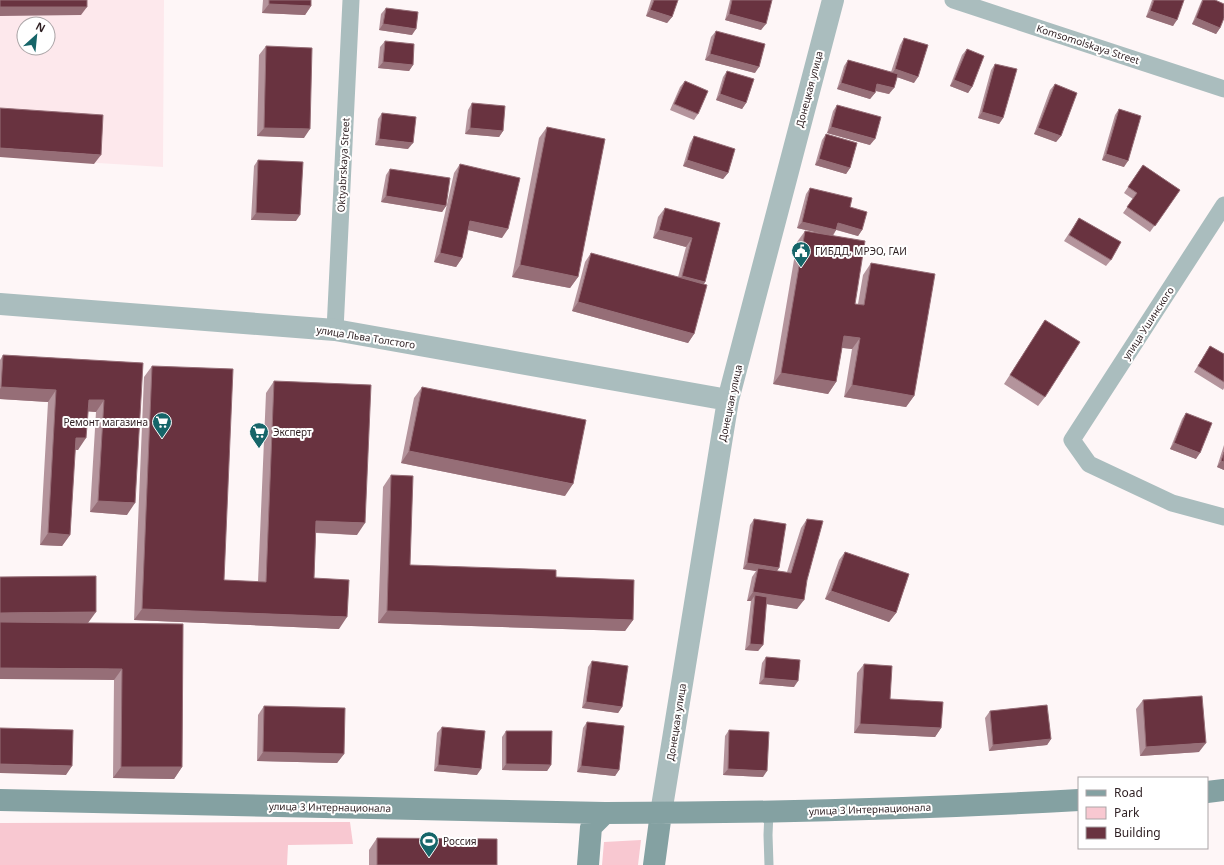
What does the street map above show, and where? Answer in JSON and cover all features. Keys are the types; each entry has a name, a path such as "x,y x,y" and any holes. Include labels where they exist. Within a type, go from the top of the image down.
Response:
{"main road":[{"path":"1208,792 1224,790"},
{"name":"улица 3 Интернационала","path":"0,800 606,813 769,812 1078,800"},
{"path":"588,865 592,827 606,813"},
{"path":"654,865 661,813"}],"street":[{"name":"Oktyabrskaya Street","path":"336,330 351,0"},
{"name":"Донецкая улица","path":"661,813 728,400 833,0"},
{"name":"Komsomolskaya Street","path":"953,0 1224,89"},
{"name":"улица Ушинского","path":"1224,205 1072,440 1089,464 1172,503 1224,517"},
{"name":"улица Льва Толстого","path":"0,304 336,330 728,400"}],"lane":[{"path":"769,812 768,835 770,865"}],"shaded area":[{"path":"0,0 164,0 163,167 0,157"}],"green space":[{"path":"350,822 353,844 288,845 287,865 0,865 0,823"},
{"path":"641,840 638,865 602,865 604,842"}],"building":[{"path":"0,0 87,0 87,7 0,7"},
{"path":"269,0 311,0 311,6 269,4"},
{"path":"654,0 678,0 672,17 650,10"},
{"path":"732,0 772,0 766,24 729,14"},
{"path":"1154,0 1184,0 1177,20 1150,11"},
{"path":"1203,0 1215,0 1224,4 1224,18 1220,28 1196,18"},
{"path":"386,8 418,12 416,29 383,24"},
{"path":"716,31 765,44 759,67 710,54"},
{"path":"904,38 928,45 918,77 895,69"},
{"path":"385,41 414,44 413,65 383,62"},
{"path":"266,46 312,48 310,129 264,128"},
{"path":"967,49 984,56 972,87 954,80"},
{"path":"848,60 898,74 894,88 877,84 875,93 841,83"},
{"path":"995,64 1017,69 1003,118 982,112"},
{"path":"727,71 754,79 746,103 720,94"},
{"path":"685,81 708,91 698,114 674,104"},
{"path":"1055,84 1077,93 1061,136 1038,128"},
{"path":"472,103 505,106 503,131 470,128"},
{"path":"837,105 881,117 875,139 831,127"},
{"path":"0,108 103,115 101,155 0,148"},
{"path":"1119,109 1141,116 1128,161 1106,154"},
{"path":"382,113 416,117 413,143 379,139"},
{"path":"547,127 605,139 578,277 520,265"},
{"path":"826,134 857,143 850,168 819,159"},
{"path":"694,136 735,149 728,173 687,160"},
{"path":"258,160 303,162 300,215 256,213"},
{"path":"460,164 520,178 508,229 470,221 462,258 440,253"},
{"path":"1143,165 1180,190 1155,226 1127,207 1137,193 1128,187"},
{"path":"390,169 450,178 446,206 386,196"},
{"path":"810,188 852,198 850,207 867,212 862,230 838,223 836,230 802,222"},
{"path":"665,208 720,223 705,282 682,276 692,238 659,230"},
{"path":"1079,218 1121,242 1111,260 1069,235"},
{"path":"805,231 865,241 855,304 864,305 871,263 935,274 914,396 852,385 860,338 844,336 836,382 781,373"},
{"path":"591,253 707,285 694,334 578,302"},
{"path":"1045,320 1080,342 1045,397 1010,375"},
{"path":"1210,346 1224,354 1224,382 1198,366"},
{"path":"3,355 143,363 135,503 98,501 104,400 89,400 86,438 76,438 70,535 48,533 56,390 1,387"},
{"path":"152,366 233,369 224,580 266,582 274,381 371,385 365,523 316,521 314,578 349,580 347,617 142,609"},
{"path":"422,387 586,420 573,484 409,451"},
{"path":"1186,413 1212,423 1200,453 1174,443"},
{"path":"1224,452 1224,462 1221,461"},
{"path":"391,475 413,476 410,565 556,570 556,577 634,580 633,620 387,611"},
{"path":"754,519 786,524 779,568 747,563"},
{"path":"807,519 823,521 807,580 804,600 753,592 758,568 791,573"},
{"path":"845,552 909,574 896,613 831,591"},
{"path":"96,576 96,612 0,613 0,577"},
{"path":"755,595 767,597 763,645 750,644"},
{"path":"0,622 183,624 182,767 121,767 122,669 0,668"},
{"path":"766,657 800,660 798,681 764,678"},
{"path":"592,661 628,666 622,707 586,702"},
{"path":"864,664 892,666 890,699 943,702 941,728 860,724"},
{"path":"1202,696 1206,743 1146,747 1143,700"},
{"path":"1047,705 1051,739 993,745 990,711"},
{"path":"264,706 345,708 344,754 263,752"},
{"path":"587,722 624,726 619,770 581,766"},
{"path":"442,727 485,731 481,769 438,765"},
{"path":"0,728 73,730 72,766 0,764"},
{"path":"729,730 769,732 767,771 728,769"},
{"path":"506,731 552,731 551,765 506,764"},
{"path":"377,838 497,839 497,865 377,865"}],"place":[{"name":"ГИБДД, МРЭО, ГАИ","path":"801,268"},
{"name":"Ремонт магазина","path":"162,439"},
{"name":"Эксперт","path":"259,449"},
{"name":"Россия","path":"429,858"}]}
